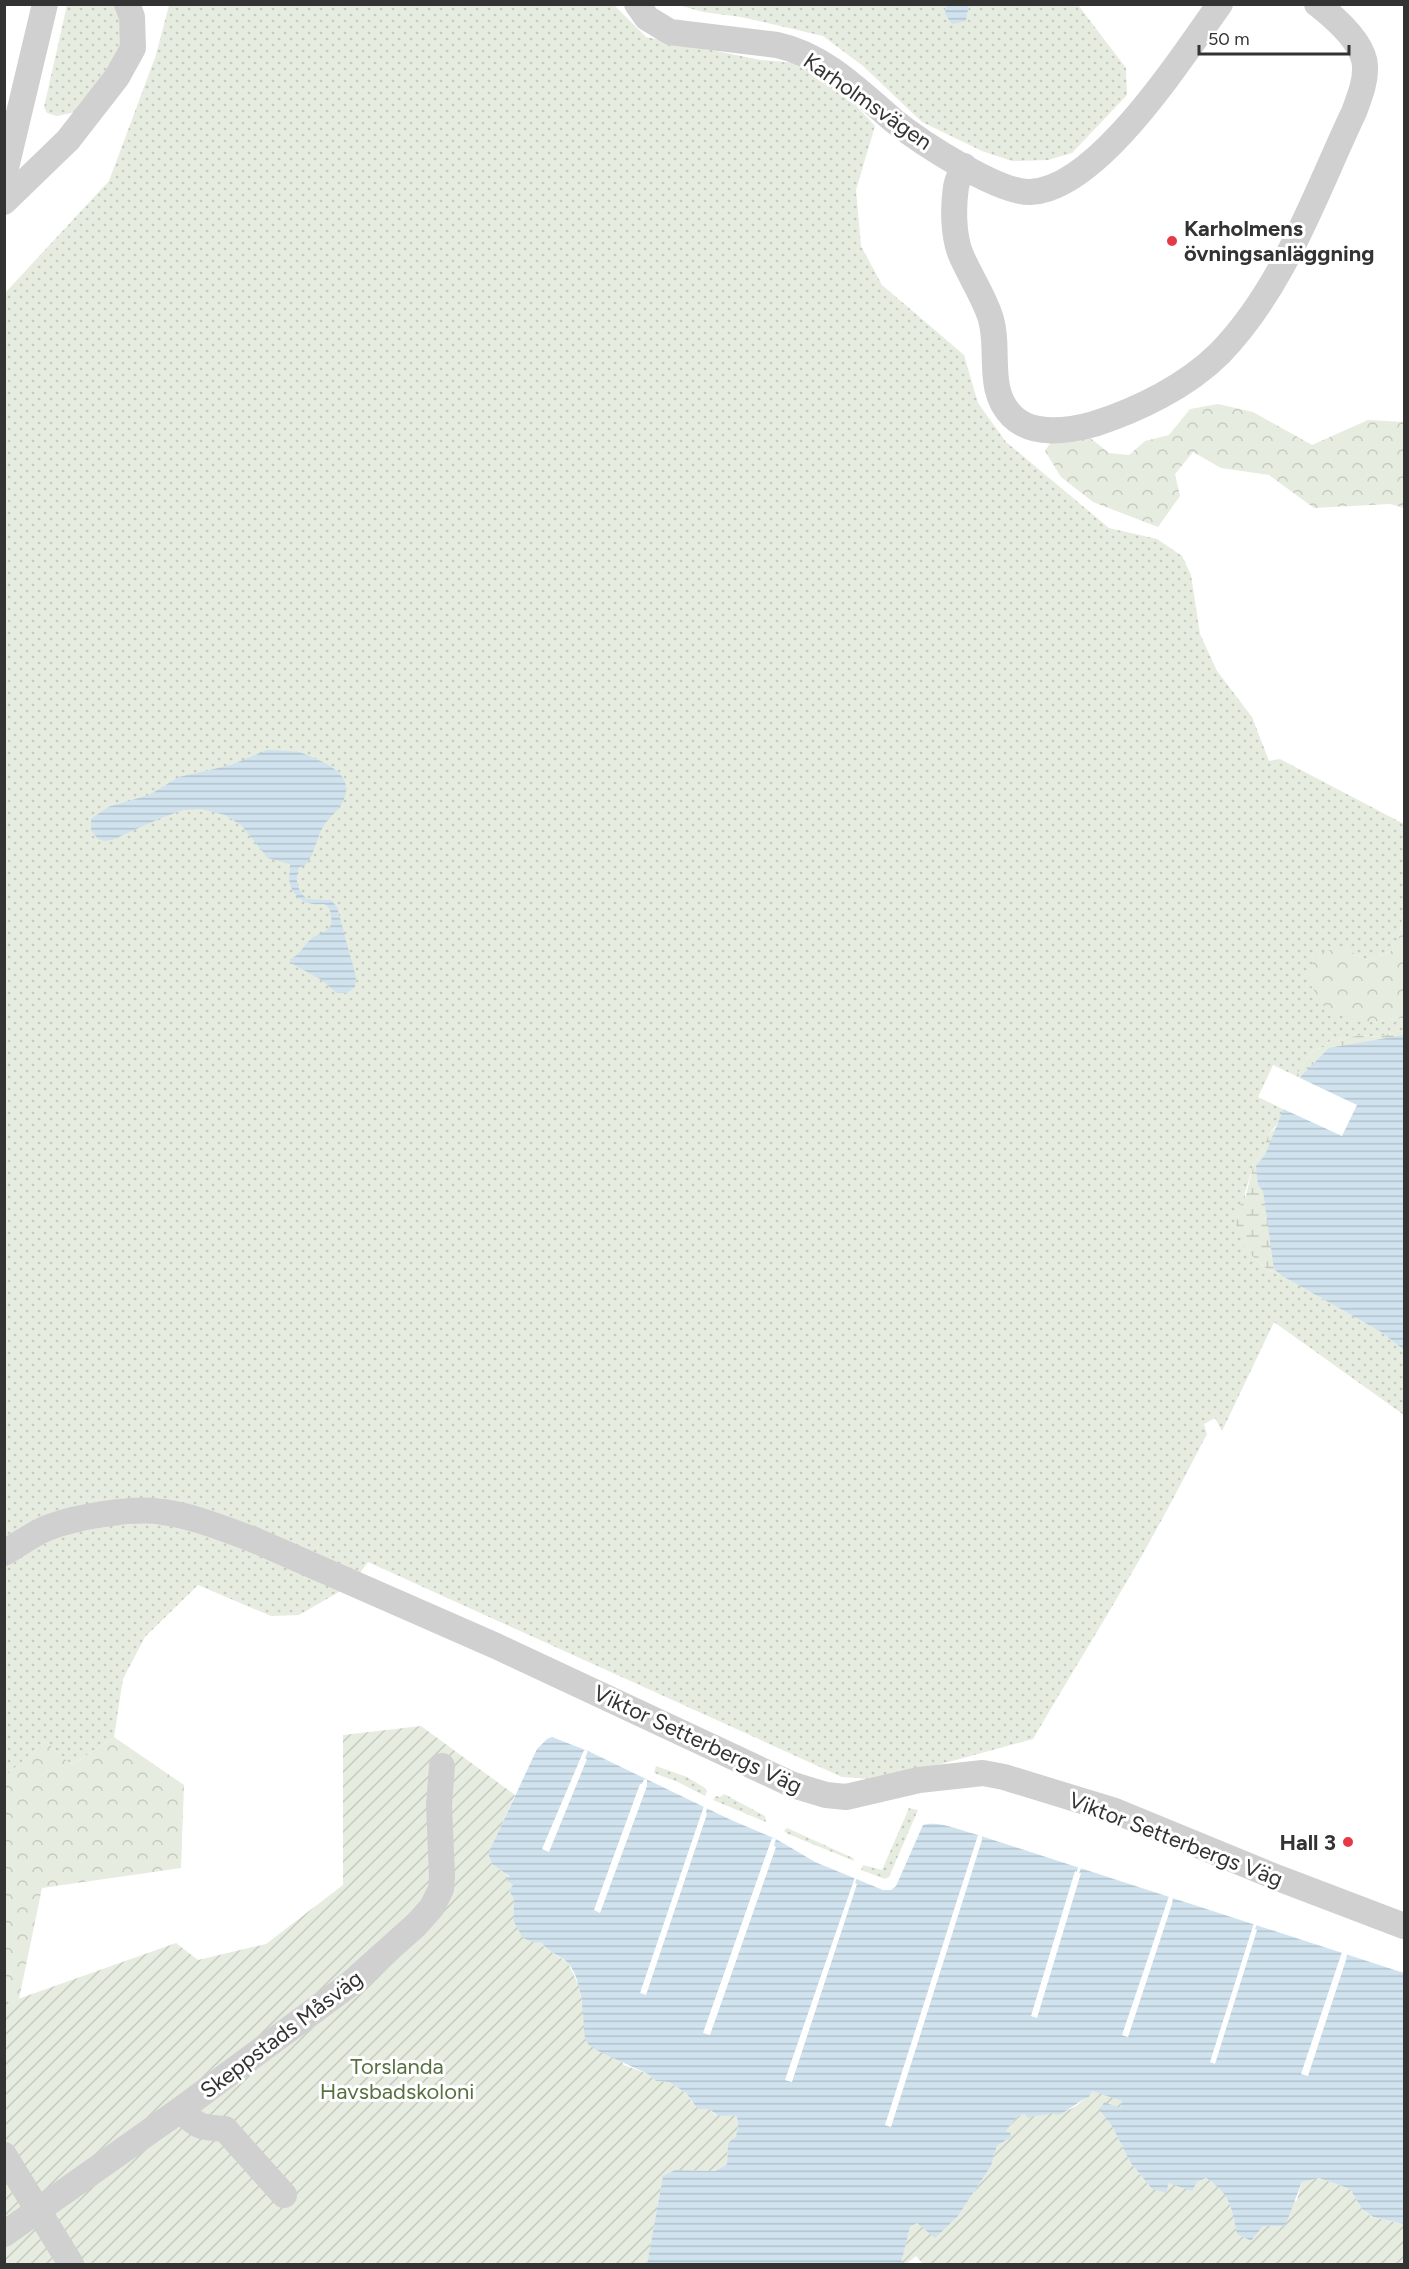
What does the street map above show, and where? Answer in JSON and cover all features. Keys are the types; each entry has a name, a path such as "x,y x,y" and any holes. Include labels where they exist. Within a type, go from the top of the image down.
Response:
{"street":[{"path":"4,176 45,4"},
{"path":"4,201 68,140 117,77 133,48 132,17 127,4"},
{"name":"Karholmsvägen","path":"637,4 647,18 670,32 777,45 812,57 844,79 907,131 954,160 1019,190 1031,192 1050,188 1071,178 1101,154 1161,87 1220,4"},
{"path":"954,160 955,224 960,253 991,318 995,339 996,385 1002,402 1012,416 1029,427 1053,431 1087,426 1129,410 1170,390 1219,354 1242,327 1279,271 1311,205 1354,112 1366,65 1360,50 1348,32 1317,4"},
{"name":"Viktor Setterbergs Väg","path":"4,1553 45,1529 128,1510 163,1512 203,1522 252,1539 496,1646 793,1785 826,1795 846,1797 919,1780 983,1773 1004,1777 1115,1810 1288,1882 1404,1926"},
{"name":"Skeppstads Måsväg","path":"4,2234 180,2110 362,1975 409,1932 432,1907 441,1890 439,1805 442,1766"},
{"path":"180,2110 198,2126 207,2129 225,2129 284,2195"},
{"path":"4,2155 71,2265"}],"green space":[{"path":"67,5 114,5 118,9 123,57 76,112 57,116 47,113 44,107"},
{"path":"169,5 614,5 646,37 761,60 809,64 840,88 875,126 856,190 861,246 882,285 964,355 978,403 1006,442 1109,528 1157,539 1182,556 1191,575 1200,634 1217,671 1252,717 1269,761 1280,759 1404,824 1404,908 1397,949 1366,960 1343,947 1370,1022 1404,1018 1404,1030 1377,1037 1363,1035 1331,1040 1324,1047 1312,1051 1296,1076 1273,1065 1258,1097 1287,1111 1268,1136 1261,1154 1254,1163 1245,1193 1244,1249 1268,1270 1381,1332 1404,1350 1404,1415 1274,1322 1222,1431 1215,1418 1204,1424 1207,1434 1160,1524 1033,1739 883,1780 842,1777 368,1562 351,1585 299,1615 271,1616 198,1585 145,1637 123,1679 114,1737 72,1765 45,1741 5,1777 4,294 109,181 156,55"},
{"path":"678,5 946,5 945,14 966,21 969,5 1078,5 1126,68 1127,95 1072,153 1048,160 1012,161 982,151 922,122 863,66 823,36"},
{"path":"1218,404 1253,412 1312,445 1368,420 1404,422 1404,508 1390,504 1314,508 1269,475 1221,468 1193,452 1175,474 1180,496 1158,527 1093,502 1061,477 1045,451 1053,439 1089,437 1109,453 1129,455 1145,441 1169,435 1190,409"},
{"path":"1404,908 1404,1018 1370,1022 1328,1013 1305,976 1318,953 1343,947 1366,960 1397,949"},
{"path":"1404,1030 1404,1068 1330,1092 1296,1076 1312,1051 1324,1047 1331,1040 1363,1035 1377,1037"},
{"path":"1280,1123 1289,1275 1284,1277 1268,1270 1244,1249 1236,1224 1237,1209 1245,1199 1254,1163 1261,1154 1268,1136"},
{"name":"Torslanda Havsbadskoloni","path":"421,1726 515,1795 488,1855 492,1864 506,1874 513,1885 509,1890 514,1900 513,1920 530,1941 541,1942 544,1947 568,1963 579,1986 582,2006 624,2065 648,2074 656,2081 669,2082 686,2093 692,2102 710,2109 715,2115 737,2117 736,2136 728,2143 727,2164 715,2171 675,2170 663,2177 647,2264 5,2264 4,2004 176,1943 198,1960 266,1944 343,1885 343,1735"},
{"path":"114,1737 184,1785 181,1868 42,1888 19,1999 5,2004 4,1777 45,1741 72,1765"},
{"path":"656,1766 687,1777 705,1788 707,1791 705,1796 654,1773"},
{"path":"724,1794 765,1816 766,1822 713,1800 716,1796 720,1797"},
{"path":"909,1808 918,1810 889,1877 885,1879 861,1870 863,1865 882,1870"},
{"path":"787,1828 853,1858 854,1861 788,1834 784,1831"},
{"path":"1092,2090 1122,2101 1120,2108 1100,2111 1112,2126 1130,2162 1152,2189 1167,2182 1197,2182 1206,2178 1221,2190 1229,2202 1237,2234 1251,2241 1263,2226 1297,2200 1302,2182 1319,2178 1350,2189 1362,2209 1372,2217 1404,2224 1404,2264 922,2264 916,2256 906,2264 901,2264 910,2227 917,2223 958,2216 991,2166 997,2146 1007,2140 1006,2130 1018,2116 1024,2114 1028,2118 1074,2108 1089,2097"}],"water":[{"path":"946,5 969,5 966,21 952,24 945,14"},
{"path":"267,750 299,752 314,758 337,771 345,784 346,791 342,803 322,829 307,862 304,866 299,867 297,880 301,892 307,899 331,900 337,907 356,977 355,987 347,993 337,993 320,979 291,963 290,959 299,953 311,939 329,929 331,926 330,910 324,904 311,904 297,896 289,879 290,864 268,858 241,825 225,815 201,809 183,810 112,840 98,839 91,830 91,819 108,807 149,795 179,777 231,765"},
{"path":"1404,1035 1404,1350 1381,1332 1284,1277 1274,1269 1263,1191 1258,1185 1256,1166 1265,1155 1285,1105 1302,1075 1329,1048"},
{"path":"552,1737 588,1751 729,1819 776,1839 815,1862 883,1890 891,1890 896,1886 923,1825 943,1825 1404,1973 1404,2224 1373,2217 1362,2209 1350,2189 1319,2178 1302,2182 1285,2226 1263,2226 1251,2241 1237,2234 1229,2202 1221,2190 1206,2178 1197,2182 1192,2191 1168,2183 1167,2193 1152,2189 1130,2162 1112,2126 1100,2111 1104,2102 1120,2108 1122,2101 1092,2091 1089,2097 1058,2115 1052,2113 1028,2118 1024,2114 1018,2116 1006,2130 1010,2132 1011,2137 997,2146 991,2166 958,2216 935,2238 917,2223 910,2227 901,2264 647,2264 663,2176 675,2170 715,2171 727,2164 728,2143 736,2136 737,2117 720,2116 710,2109 698,2109 686,2093 669,2082 656,2081 648,2074 589,2045 585,2039 579,1988 572,1969 567,1962 541,1942 535,1943 523,1938 513,1920 514,1900 509,1890 513,1885 506,1882 509,1876 492,1864 488,1854 537,1749"}],"pier":[{"path":"1298,1077 1357,1105 1342,1136 1281,1108"},
{"path":"584,1750 588,1751 585,1758 587,1759 549,1852 542,1849"},
{"path":"644,1779 647,1780 647,1786 600,1913 594,1910 640,1784"},
{"path":"704,1806 707,1807 707,1814 646,1995 640,1993"},
{"path":"978,1835 982,1836 982,1840 891,2127 885,2125"},
{"path":"772,1838 776,1839 774,1846 776,1847 710,2035 703,2033"},
{"path":"1078,1867 1081,1868 1079,1873 1081,1873 1037,2018 1031,2016"},
{"path":"855,1877 857,1884 792,2082 785,2080"},
{"path":"1169,1896 1173,1897 1172,1904 1128,2037 1122,2035"},
{"path":"1254,1923 1257,1924 1255,1929 1257,1930 1215,2064 1210,2062"},
{"path":"1342,1952 1347,1954 1346,1960 1308,2076 1301,2074"}],"place":[{"name":"Karholmens övningsanläggning","path":"1172,241"},
{"name":"Hall 3","path":"1348,1842"}]}
